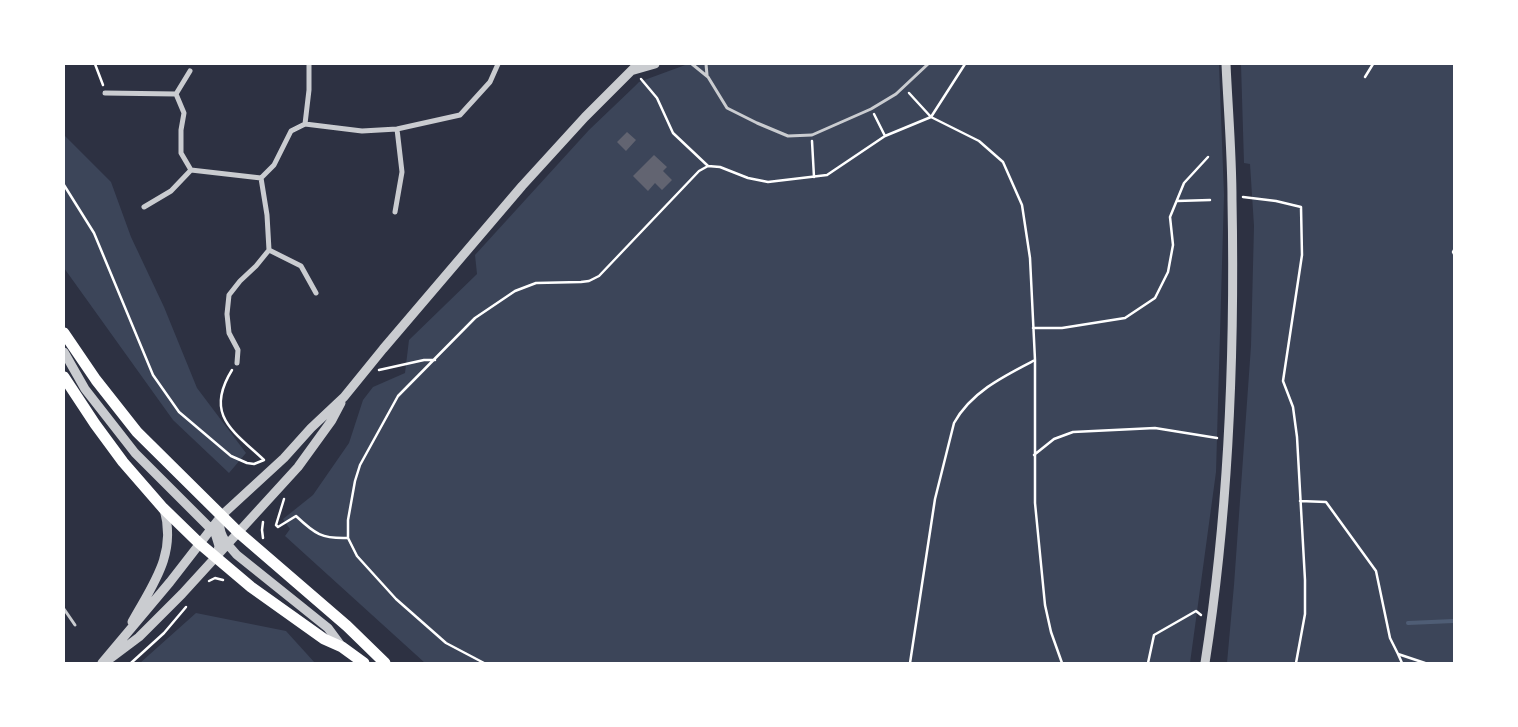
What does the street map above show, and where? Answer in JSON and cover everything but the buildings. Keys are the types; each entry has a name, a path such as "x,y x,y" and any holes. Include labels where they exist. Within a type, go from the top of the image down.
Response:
{"main road":[{"path":"64,333 96,380 137,432 238,532 347,626 385,663"},
{"path":"64,377 94,424 123,462 163,508 199,543 251,587 324,639 342,647 364,663"}],"street":[{"path":"305,124 309,90 309,64"},
{"path":"261,178 274,165 292,131 305,124 362,130 397,129 460,115 490,82 498,64"},
{"path":"103,663 222,515 284,458 344,396 522,186 585,117 636,67 656,64"},
{"path":"1205,663 1212,620 1228,440 1233,318 1232,198 1226,64"},
{"path":"176,94 190,72"},
{"path":"106,93 176,94"},
{"path":"176,94 184,113 181,130 181,153 191,170"},
{"path":"395,212 402,172 397,129"},
{"path":"191,170 261,178"},
{"path":"144,207 171,192 191,170"},
{"path":"237,363 238,350 229,333 227,314 229,296 269,250 267,215 261,178"},
{"path":"269,250 301,266 316,293"},
{"path":"64,352 85,389 135,453 211,528 218,539 218,552 215,557"},
{"path":"103,663 139,637 238,532 312,450 332,420 344,396"},
{"path":"122,639 159,574 165,557 168,537 163,508"},
{"path":"222,515 220,532 227,544 254,570 328,628 342,647"}],"lane":[{"path":"692,64 708,77 728,108 788,136 812,135 871,109 896,94 928,64"},
{"path":"706,64 708,77"},
{"path":"64,609 75,625"}],"path":[{"path":"95,64 106,93"},
{"path":"484,663 446,643 396,599 357,556 348,538 348,520 360,465 398,396 475,318 515,291 536,283 581,282 589,281 599,276 699,171 708,166 720,167 748,178 768,182 827,175 885,136 931,117 965,64"},
{"path":"1365,77 1373,64"},
{"path":"640,78 657,98 673,133 708,166"},
{"path":"904,87 931,117 979,140 1003,162 1022,205 1030,258 1035,360 1035,503 1045,605 1051,632 1062,663"},
{"path":"871,109 885,136"},
{"path":"812,135 814,177"},
{"path":"1032,328 1062,328 1125,318 1155,298 1168,272 1173,244 1170,217 1184,183 1208,157"},
{"path":"64,185 94,234 153,375 179,412 230,456 254,464 264,460 232,430 224,418 220,406 220,394 224,383 237,363"},
{"path":"1243,198 1276,201 1301,207 1302,254 1283,381 1293,407 1305,580 1304,614 1296,663"},
{"path":"1177,201 1210,200"},
{"path":"379,370 424,360 435,360"},
{"path":"910,663 935,499 954,423 959,414 975,397 1011,372 1035,360"},
{"path":"1034,455 1054,439 1073,432 1155,428 1228,440"},
{"path":"286,495 276,525 278,527 296,516 309,528 330,538 348,538"},
{"path":"1300,502 1326,502 1376,571 1390,638 1402,663"},
{"path":"264,537 262,530 265,518"},
{"path":"205,585 215,578 226,581"},
{"path":"131,663 164,633 187,606"},
{"path":"1148,663 1154,635 1196,611 1212,620"},
{"path":"1398,654 1424,663"}],"shaded area":[{"path":"688,64 1219,64 1224,195 1216,472 1190,663 425,663 285,536 290,529 283,519 313,495 349,443 363,400 373,387 405,373 409,340 477,274 475,255 589,130 639,82"},
{"path":"1241,64 1454,64 1454,663 1227,663 1251,346 1254,226 1250,164 1244,163"},
{"path":"64,135 111,182 131,237 164,307 197,388 246,453 229,473 173,420 64,268"},
{"path":"196,613 286,631 315,663 140,663"}],"waterway":[{"path":"1408,623 1454,621"}]}
